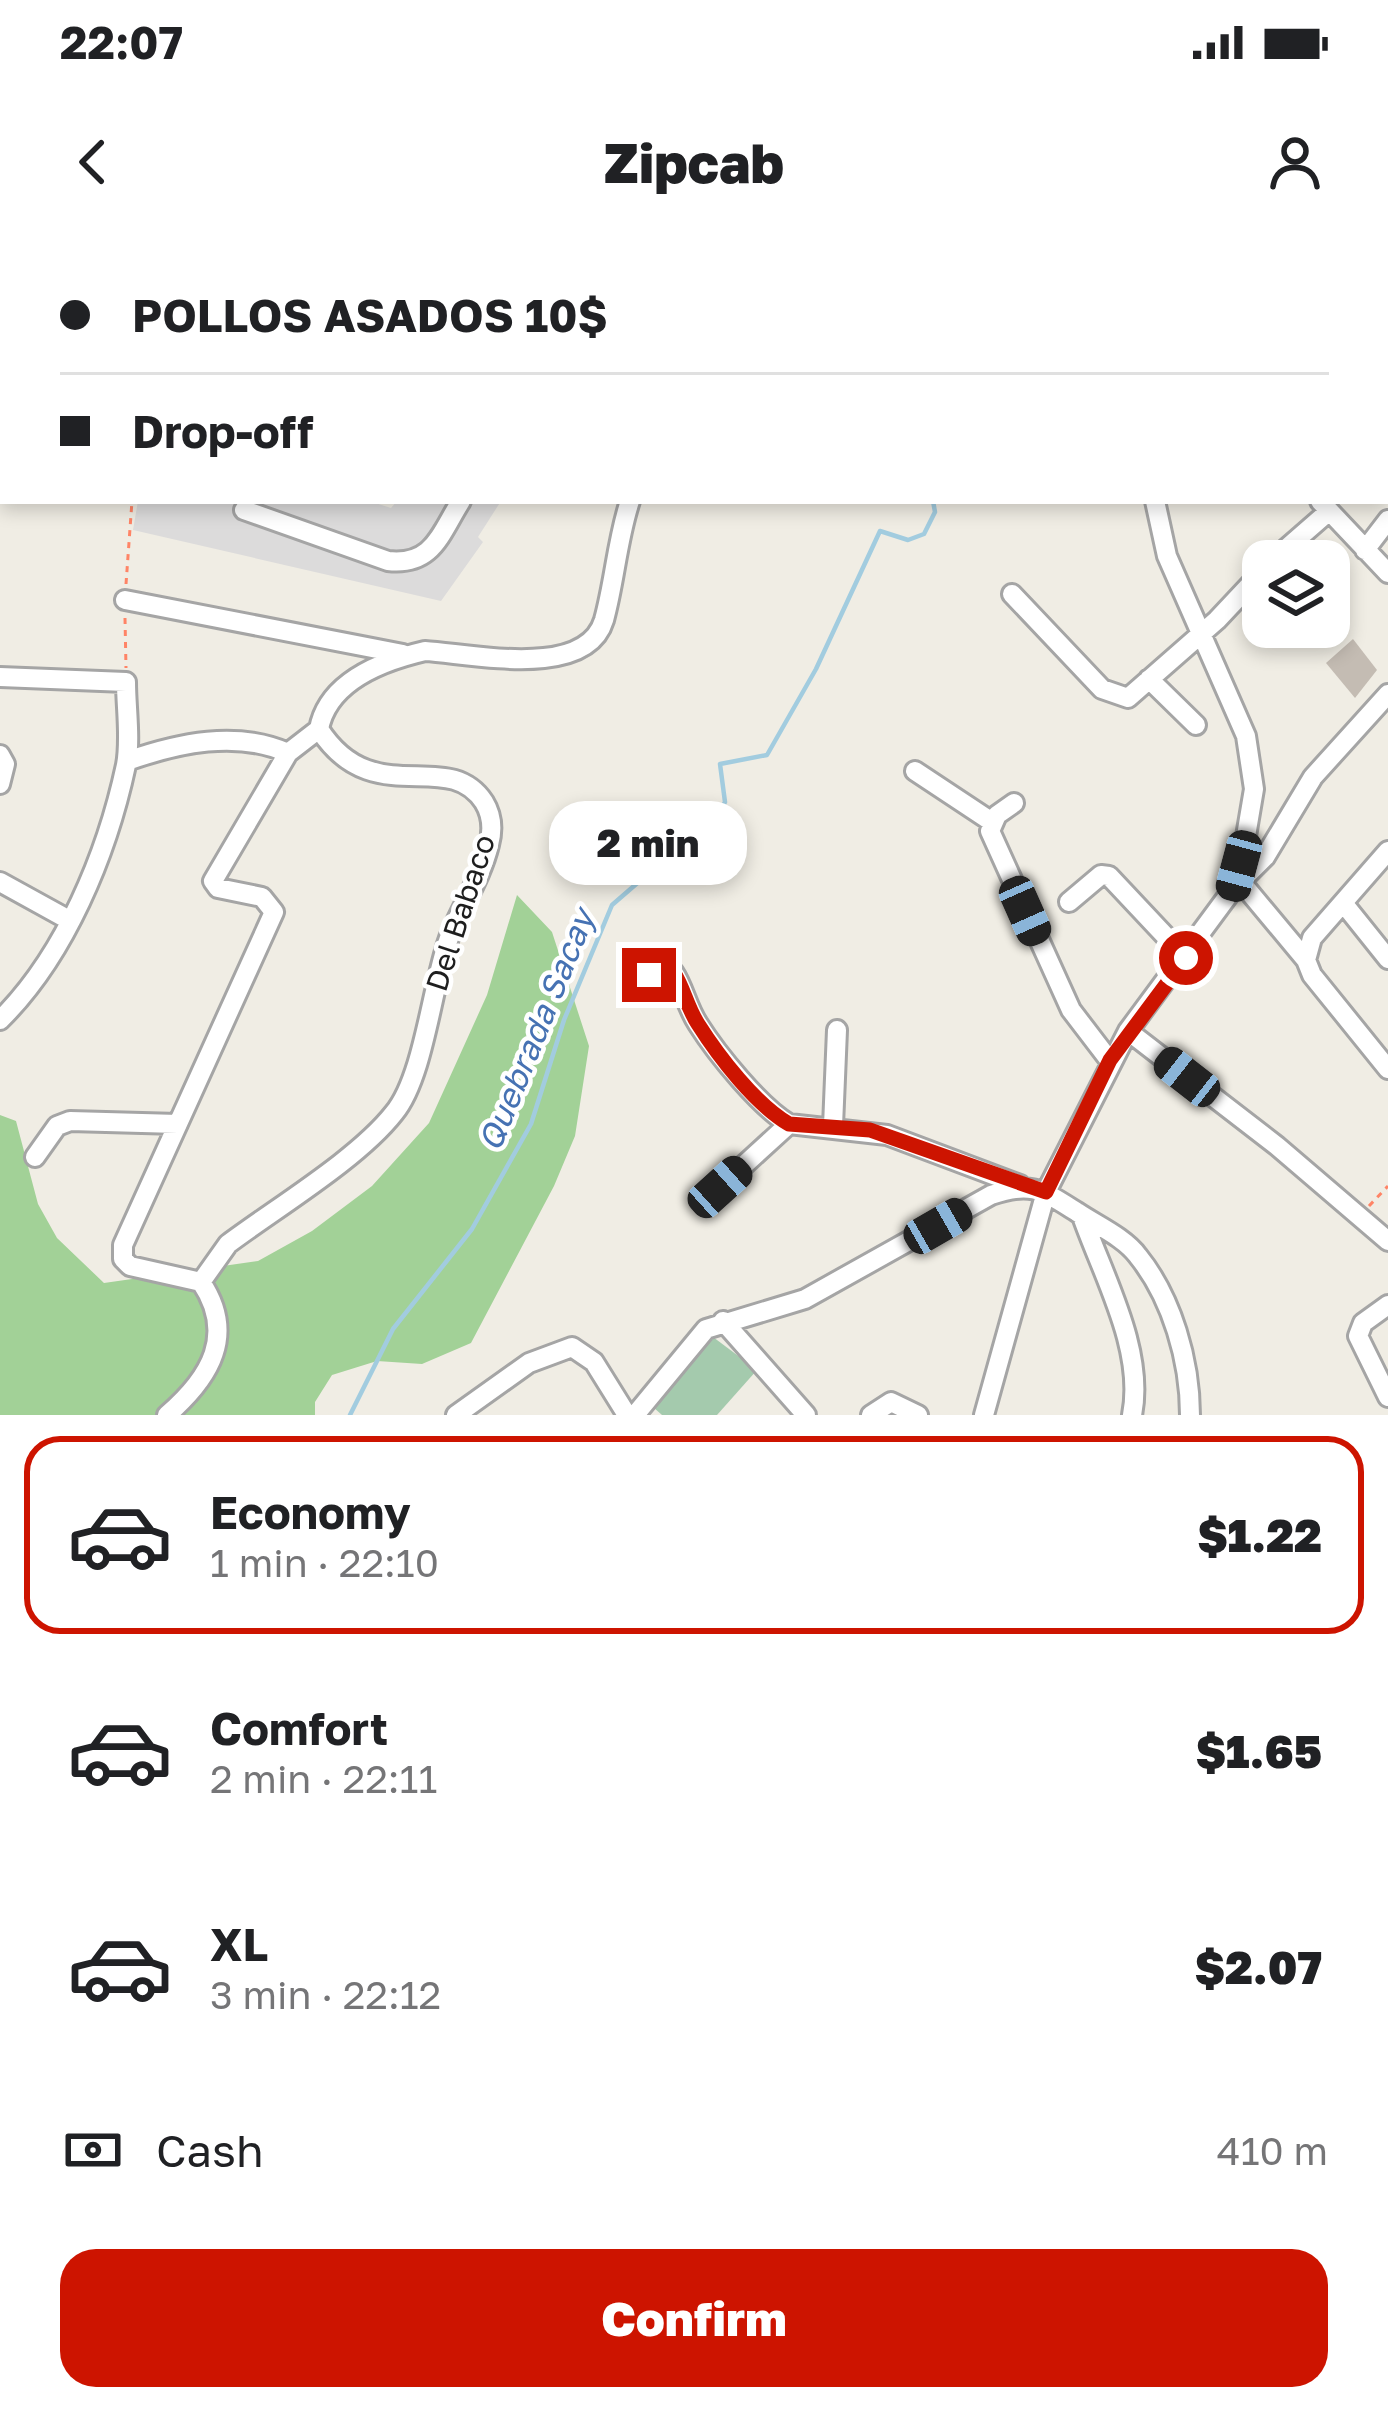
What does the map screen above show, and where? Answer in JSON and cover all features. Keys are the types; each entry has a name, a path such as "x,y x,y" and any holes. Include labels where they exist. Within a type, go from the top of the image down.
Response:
{"street":[{"path":"244,510 388,561 408,563 431,549 459,504"},
{"path":"167,1415 192,1389 214,1355 220,1324 215,1302 201,1282 130,1266 123,1259 123,1245 274,913 262,897 218,888 213,881 288,752 319,729 322,710 349,683 377,666 425,651 545,659 586,645 603,622 616,542 628,504"},
{"path":"1140,504 1160,527"},
{"path":"1156,504 1167,556 1246,736 1254,789 1237,886"},
{"path":"1292,540 1324,507 1388,573"},
{"path":"1365,550 1388,520"},
{"path":"1012,594 1102,689 1129,698 1242,592"},
{"path":"125,599 408,655"},
{"path":"0,677 126,682 127,761 101,848 69,920 36,982 0,1020"},
{"path":"1150,679 1196,725"},
{"path":"984,1415 1046,1192 1110,1060 1237,886 1265,857 1313,777 1388,694"},
{"name":"Del Babaco","path":"201,1282 228,1244 394,1113 411,1078 449,939 488,847 492,824 486,805 470,784 372,773 345,762 319,729"},
{"path":"127,761 222,740 256,740 288,752"},
{"path":"0,755 5,764 0,784"},
{"path":"915,771 992,822"},
{"path":"1014,803 992,822 989,831 1071,1010 1110,1060"},
{"path":"1247,829 1282,827"},
{"path":"1306,955 1388,851"},
{"path":"1070,902 1101,875 1109,876 1186,958"},
{"path":"0,882 69,920"},
{"path":"1237,886 1306,955 1312,975 1388,1069"},
{"path":"1344,904 1388,958"},
{"path":"649,975 646,964 652,954 673,968 695,1020 713,1045 789,1124 887,1135 1046,1192 1137,1253 1184,1356 1190,1415"},
{"path":"833,1126 838,1030"},
{"path":"1128,1031 1388,1241"},
{"path":"35,1157 57,1126 70,1121 178,1124"},
{"path":"720,1187 789,1124"},
{"path":"455,1415 529,1363 572,1348 594,1362 631,1415 706,1329 805,1299 991,1195 1020,1185"},
{"path":"1082,1216 1131,1355 1136,1383 1132,1415"},
{"path":"1388,1305 1363,1323 1358,1336 1388,1397"},
{"path":"723,1321 806,1415"},
{"path":"871,1415 891,1402 918,1415"}],"path":[{"path":"1360,1216 1388,1186"}],"shaded area":[{"path":"137,504 378,504 391,508 394,504 499,504 478,537 483,542 441,601 133,530"}],"green space":[{"path":"517,895 552,932 589,1046 575,1136 554,1186 471,1343 422,1364 377,1361 332,1375 315,1402 315,1415 0,1415 0,1115 16,1121 38,1204 57,1238 104,1283 258,1261 312,1231 372,1186 429,1123 487,995"},
{"path":"709,1334 757,1370 717,1415 662,1415 653,1407"}],"building":[{"path":"1353,639 1377,670 1355,698 1326,663 1343,648 1350,648"}],"waterway":[{"name":"Quebrada Sacay","path":"350,1415 393,1329 472,1229 531,1124 564,1020 612,905 664,860 705,841 725,802 720,764 767,755 816,669 880,531 908,540 924,534 935,512 934,504"}],"route":[{"path":"649,975 646,964 652,954 673,968 695,1020 713,1045 789,1124 870,1130 1046,1192 1110,1060 1186,958"}]}
